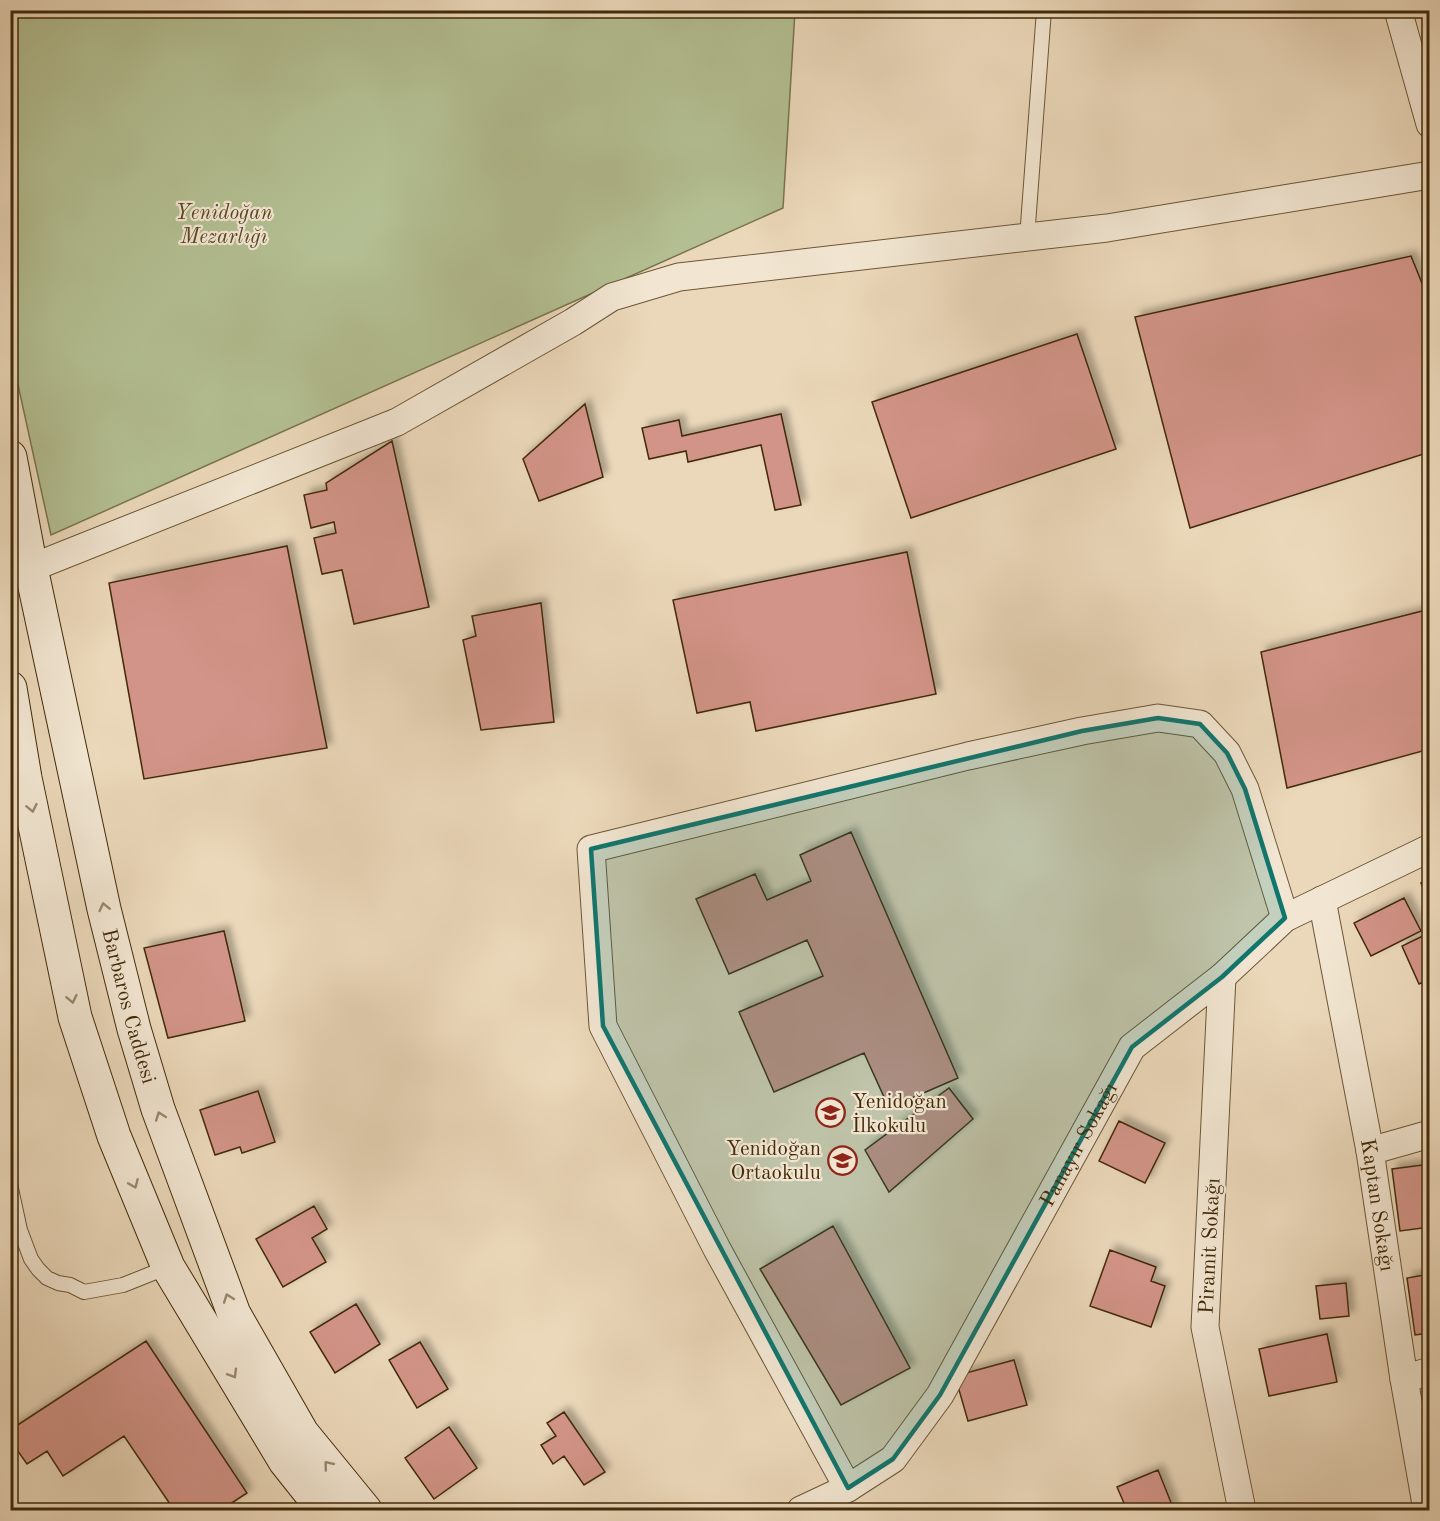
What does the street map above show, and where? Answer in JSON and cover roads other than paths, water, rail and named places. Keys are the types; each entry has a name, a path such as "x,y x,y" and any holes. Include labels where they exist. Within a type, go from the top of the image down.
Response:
{"main road":[{"name":"Barbaros Caddesi","path":"10,457 31,568 104,909 134,1029 158,1109 234,1314 302,1433 365,1510"},
{"path":"10,688 25,778 75,1017 114,1136 168,1267 285,1461 324,1510"}],"street":[{"path":"1398,10 1430,124"},
{"path":"31,568 397,422 612,297 679,277 1107,228 1430,175"},
{"path":"848,1488 717,1249 603,1026 591,849 968,756 1082,731 1158,718 1200,724 1227,753 1245,789 1285,918"},
{"name":"Panayır Sokağı","path":"801,1510 848,1488 894,1459 940,1395 1132,1047 1222,977 1285,918 1430,848"},
{"name":"Kaptan Sokağı","path":"1322,900 1370,1151 1404,1379 1428,1510"},
{"name":"Piramit Sokağı","path":"1222,977 1204,1328 1242,1510"},
{"path":"1370,1151 1430,1134"},
{"path":"1404,1379 1430,1371"}],"lane":[{"path":"1027,238 1044,10"},
{"path":"10,1184 20,1230 31,1259 47,1278 84,1292 123,1285 168,1267"}],"place":[{"name":"Yenidoğan İlkokulu","path":"831,1113"},
{"name":"Yenidoğan Ortaokulu","path":"842,1160"}],"park label":[{"name":"Yenidoğan Mezarlığı","path":"224,224"}]}
